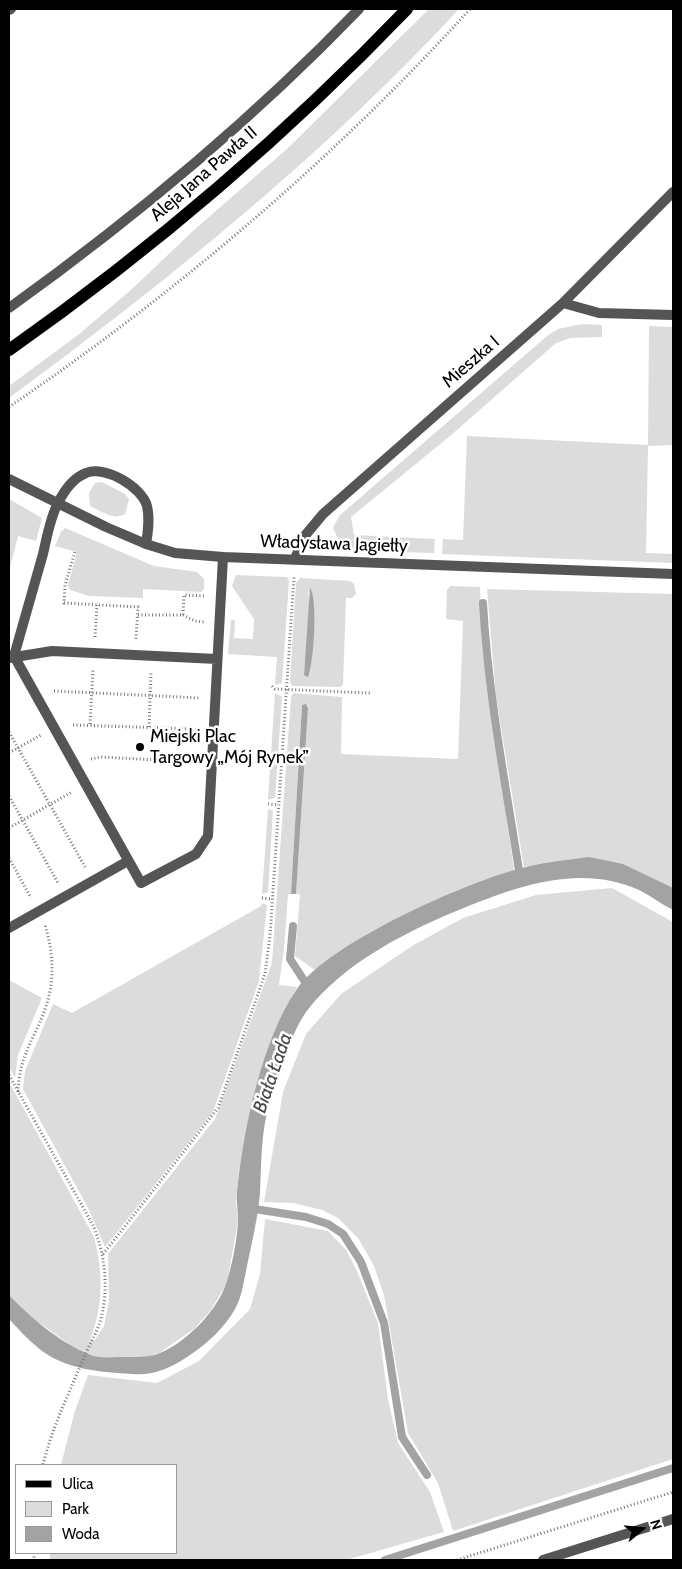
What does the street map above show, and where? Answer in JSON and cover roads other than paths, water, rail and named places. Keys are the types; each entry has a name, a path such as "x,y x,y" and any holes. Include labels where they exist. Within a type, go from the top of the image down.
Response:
{"main road":[{"name":"Aleja Jana Pawła II","path":"9,350 116,270 218,187 312,102 407,9"}],"street":[{"path":"9,308 126,219 194,162 265,100 359,9"},
{"name":"Mieszka I","path":"296,559 303,538 317,520 563,303 673,192"},
{"path":"563,303 599,313 673,315"},
{"path":"146,544 149,517 147,505 134,486 106,473 96,471 86,472 77,478 68,487 58,504 12,657 36,696 141,883 196,854 204,845 210,825 223,557"},
{"name":"Władysława Jagiełły","path":"9,478 58,504 146,544 175,553 223,557 673,574"},
{"path":"12,657 52,651 217,659"},
{"path":"9,928 128,861"},
{"path":"543,1560 673,1519"}],"water":[{"path":"310,588 314,604 314,631 312,659 308,677 304,675"},
{"path":"306,704 308,708 296,894 291,894 302,705"},
{"name":"Biała Łada","path":"589,857 623,864 673,888 673,910 639,890 617,882 595,879 573,878 551,881 508,891 422,926 379,949 339,978 321,994 306,1012 287,1051 266,1117 262,1145 258,1211 241,1294 235,1309 226,1322 203,1346 176,1364 147,1374 98,1371 76,1367 55,1359 35,1346 9,1319 9,1295 36,1321 56,1336 78,1349 100,1357 151,1356 171,1348 181,1341 201,1323 217,1303 227,1281 237,1233 237,1192 249,1114 264,1059 274,1033 297,989 313,971 337,953 400,916 435,900 468,886 522,868"}],"waterway":[{"path":"483,603 493,706 520,877"},
{"path":"293,926 290,959 309,988"},
{"path":"248,1208 306,1217 328,1224 343,1234 361,1262 384,1323 402,1437 427,1475"},
{"path":"385,1560 673,1468"}],"place":[{"name":"Miejski Plac Targowy „Mój Rynek”","path":"140,747"}]}
